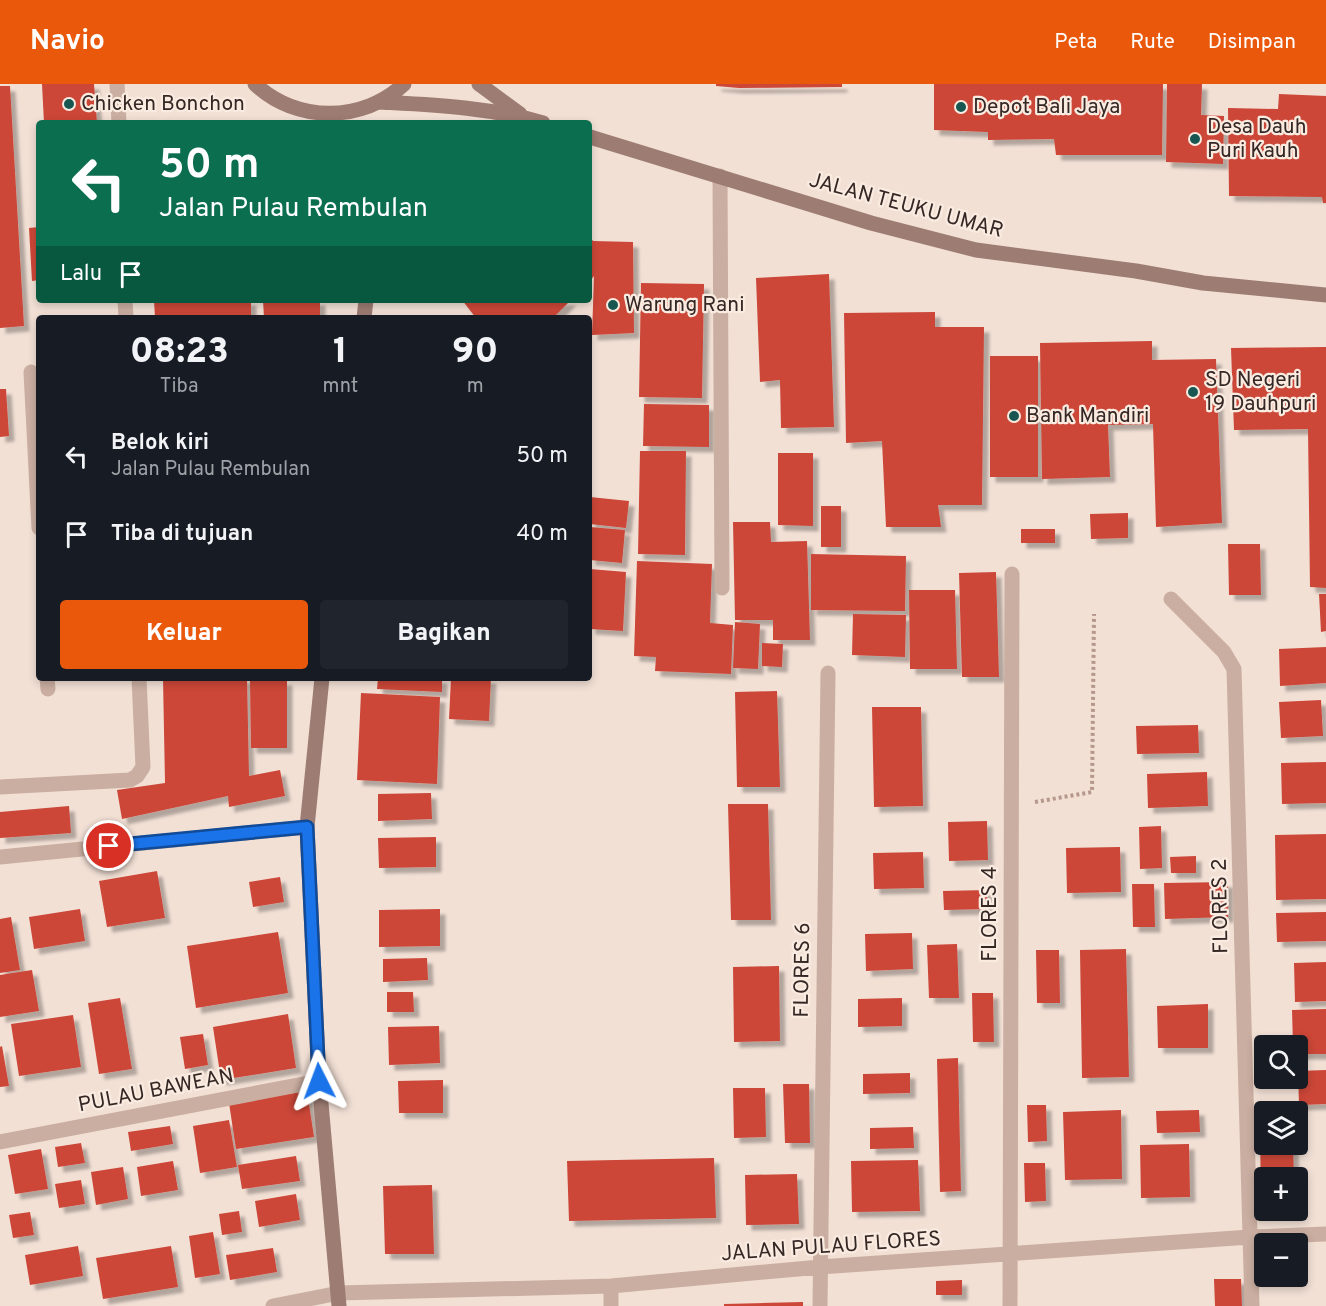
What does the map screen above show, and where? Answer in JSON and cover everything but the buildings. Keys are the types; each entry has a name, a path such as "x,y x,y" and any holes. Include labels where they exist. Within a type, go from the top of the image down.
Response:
{"main road":[{"path":"255,84 278,101 304,111 358,117 404,84"},
{"path":"479,84 525,118"},
{"path":"379,102 452,106 532,120"},
{"name":"JALAN TEUKU UMAR","path":"592,138 872,223 976,250 1136,271 1203,283 1326,295"},
{"path":"322,681 307,827 319,1081 339,1300"}],"street":[{"path":"117,84 119,120"},
{"path":"720,176 722,588"},
{"path":"31,372 36,470"},
{"name":"FLORES 4","path":"1010,1306 1012,574"},
{"name":"FLORES 2","path":"1171,599 1224,652 1234,669 1252,1306"},
{"name":"FLORES 6","path":"820,1306 828,673"},
{"path":"0,787 130,780 137,776 143,767 140,681"},
{"path":"0,857 307,827"},
{"name":"PULAU BAWEAN","path":"0,1142 319,1081"},
{"name":"JALAN PULAU FLORES","path":"273,1306 339,1300 611,1286 820,1267 1250,1237 1326,1234"},
{"path":"611,1286 611,1306"}],"path":[{"path":"1011,807 1092,792 1094,614"}],"place":[{"name":"Chicken Bonchon","path":"69,104"},
{"name":"Depot Bali Jaya","path":"961,107"},
{"name":"Desa Dauh Puri Kauh","path":"1195,139"},
{"name":"Warung Rani","path":"613,305"},
{"name":"SD Negeri 19 Dauhpuri","path":"1193,392"},
{"name":"Bank Mandiri","path":"1014,416"}],"route":[{"path":"109,846 307,827 319,1081"}]}
